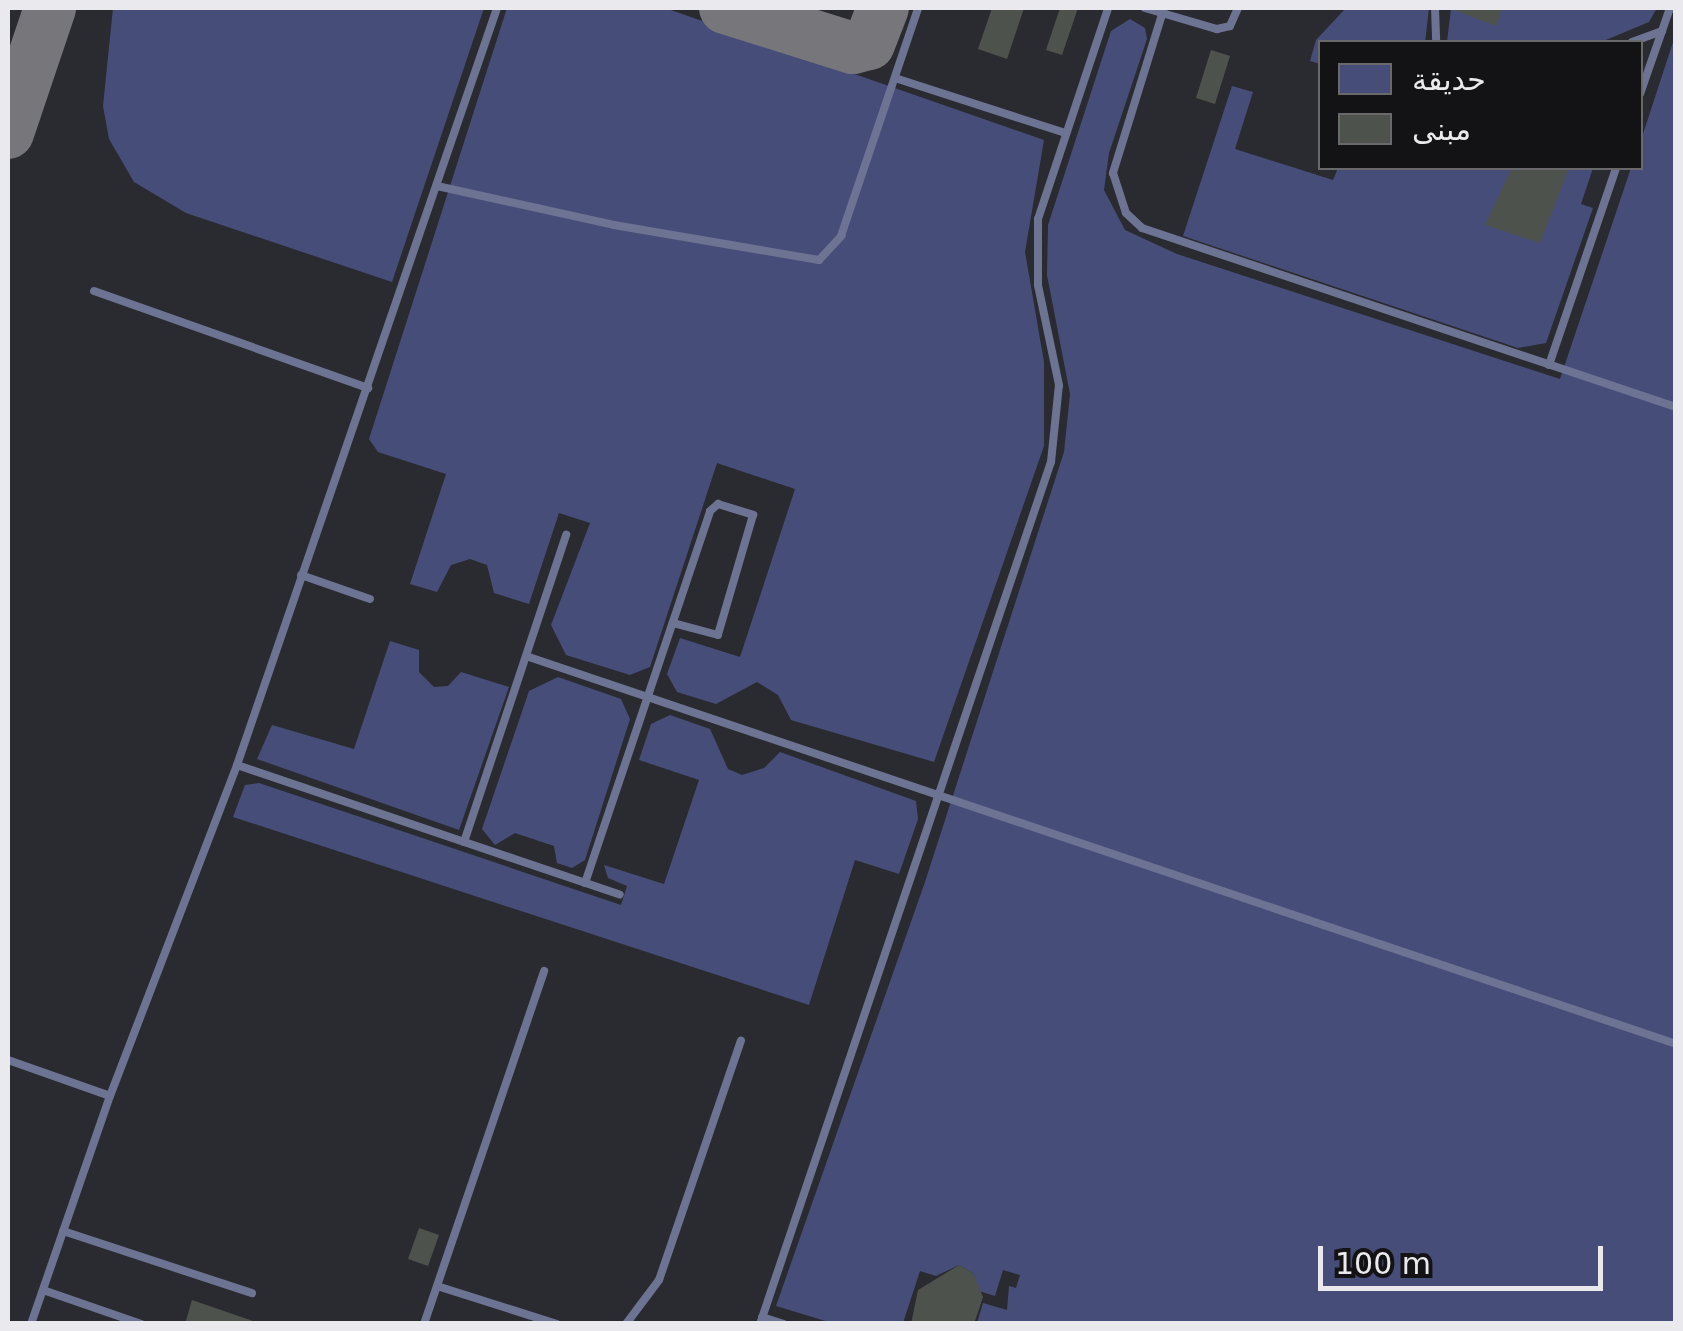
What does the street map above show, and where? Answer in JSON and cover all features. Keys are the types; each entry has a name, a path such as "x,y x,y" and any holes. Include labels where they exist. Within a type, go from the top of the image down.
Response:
{"lane":[{"path":"31,1324 110,1096 237,766 497,8"},
{"path":"437,186 633,229 819,260 842,236 918,8"},
{"path":"784,1324 761,1320 1057,437 1059,386 1036,240 1065,134 1108,8"},
{"path":"1145,8 1163,10 1218,29 1230,26 1238,8"},
{"path":"1435,8 1436,40"},
{"path":"1643,85 1670,8"},
{"path":"1163,10 1113,173 1116,194 1134,221 1162,237 1676,407"},
{"path":"1637,40 1662,31"},
{"path":"895,78 1065,134"},
{"path":"1549,365 1615,170"},
{"path":"94,291 368,388"},
{"path":"585,883 712,506 753,516 720,632 712,636 673,623"},
{"path":"464,842 566,535"},
{"path":"301,575 370,599"},
{"path":"526,656 1676,1044"},
{"path":"237,766 620,895"},
{"path":"424,1324 544,971"},
{"path":"626,1324 659,1280 741,1041"},
{"path":"8,1060 110,1096"},
{"path":"63,1231 252,1293"},
{"path":"437,1286 558,1324"},
{"path":"43,1290 141,1324"}],"green space":[{"path":"113,8 484,8 392,282 186,213 134,182 109,139 103,106"},
{"path":"507,8 665,8 1044,140 1025,252 1044,362 1044,446 934,762 791,720 778,695 757,682 716,704 677,692 667,674 680,638 740,657 795,489 717,463 650,667 630,675 566,655 551,625 590,523 559,513 529,604 494,593 487,565 470,559 451,565 437,592 410,584 446,474 378,452 369,439"},
{"path":"1346,8 1429,8 1425,40 1318,40 1318,63 1310,61 1316,40"},
{"path":"1451,8 1657,8 1649,22 1606,40 1447,40"},
{"path":"1130,19 1145,28 1147,39 1109,153 1104,190 1125,230 1177,254 1560,379 1630,170 1643,170 1643,134 1675,36 1675,1323 977,1323 983,1303 1007,1310 1009,1286 1016,1288 1020,1275 1003,1270 995,1296 979,1291 973,1273 959,1265 936,1276 920,1271 903,1323 832,1323 776,1306 925,882 1064,452 1070,394 1047,275 1048,225 1111,31"},
{"path":"1232,86 1253,92 1235,149 1333,180 1337,170 1592,170 1581,204 1593,208 1546,343 1518,348 1183,236"},
{"path":"390,641 419,650 419,672 434,687 448,686 461,672 509,687 459,830 257,759 272,725 354,749"},
{"path":"558,677 621,699 630,719 585,860 572,868 557,863 554,846 515,833 495,845 482,829 529,691"},
{"path":"670,715 710,729 728,769 742,775 764,768 780,752 916,801 918,819 899,874 855,860 809,1005 233,817 245,785 259,783 621,905 627,886 608,878 604,865 664,884 699,780 639,760 651,724"}],"building":[{"path":"992,8 1024,8 1007,59 978,49"},
{"path":"1060,8 1078,8 1062,55 1046,50"},
{"path":"1449,8 1502,8 1496,26"},
{"path":"1211,50 1230,56 1215,104 1196,98"},
{"path":"1511,170 1568,170 1540,243 1485,225"},
{"path":"419,1228 439,1235 428,1266 408,1259"},
{"path":"959,1265 973,1273 983,1297 974,1324 911,1324 918,1290"},
{"path":"192,1300 253,1321 253,1324 185,1324"}],"taxiway":[{"path":"8,133 50,8"},
{"path":"725,8 853,48 869,44 883,8"}]}
